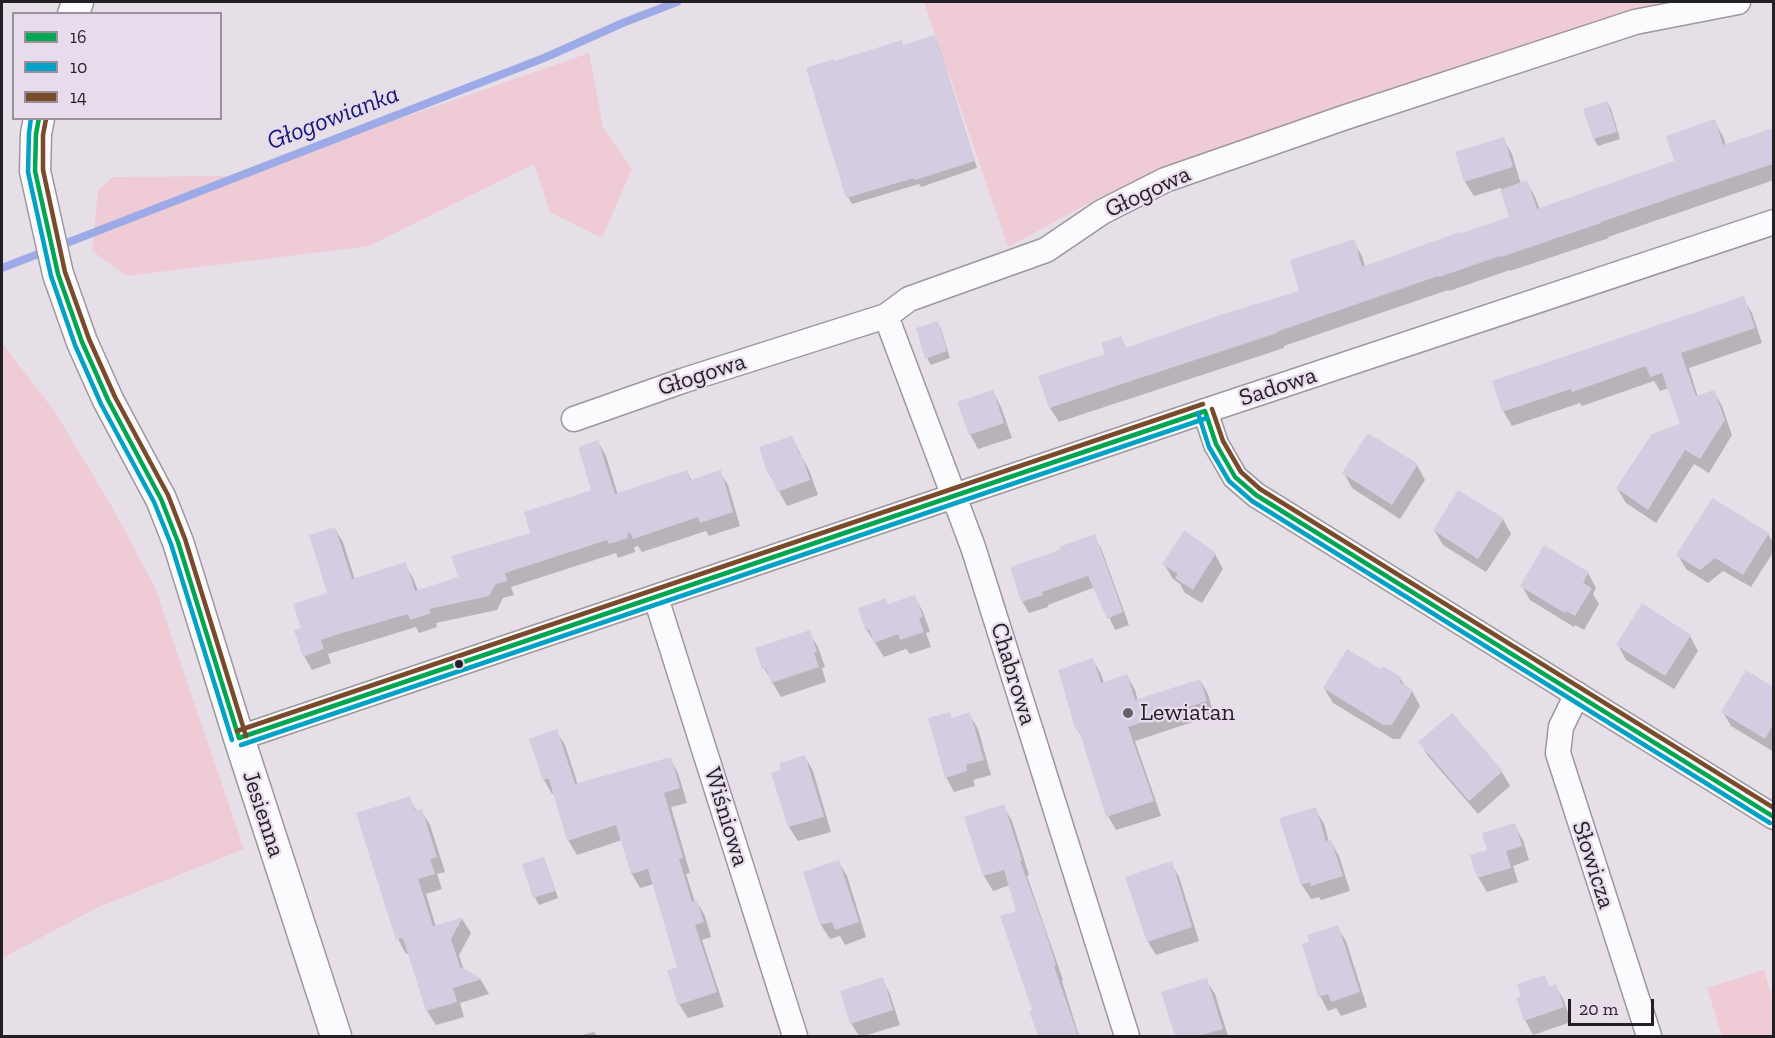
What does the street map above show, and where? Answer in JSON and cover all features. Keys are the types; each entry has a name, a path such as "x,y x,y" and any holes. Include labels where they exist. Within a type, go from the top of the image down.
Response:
{"street":[{"name":"Głogowa","path":"574,419 685,380 886,316 909,298 1046,250 1102,212 1165,180 1357,113 1635,22 1738,2"},
{"name":"Jesienna","path":"39,120 35,171 58,274 82,342 108,400 161,499 178,542 336,1036"},
{"name":"Sadowa","path":"239,738 1205,411 1773,222"},
{"name":"Chabrowa","path":"886,316 955,496 980,570 1127,1036"},
{"path":"1205,411 1216,444 1235,477 1256,495 1773,817"},
{"name":"Wiśniowa","path":"656,598 795,1036"},
{"name":"Słowicza","path":"1577,694 1561,727 1558,753 1649,1036"}],"shaded area":[{"path":"924,2 1669,2 1614,18 1108,193 1008,247"},
{"path":"589,53 603,127 632,169 602,238 550,212 534,164 369,246 127,276 92,251 98,190 113,177 235,176"},
{"path":"2,343 55,412 111,505 154,585 244,849 99,907 2,958"},
{"path":"1764,970 1773,1002 1773,1036 1722,1036 1707,988"}],"building":[{"path":"935,35 975,161 846,198 806,68 902,40 903,45"},
{"path":"1607,101 1617,132 1593,139 1583,109"},
{"path":"1715,119 1723,145 1773,128 1773,164 1049,408 1038,376 1105,354 1101,343 1121,336 1126,348 1217,316 1299,291 1290,260 1354,239 1362,267 1462,231 1462,233 1509,217 1500,190 1527,180 1537,209 1674,161 1666,136"},
{"path":"1504,137 1513,167 1464,182 1455,152"},
{"path":"1744,296 1755,328 1681,353 1696,396 1714,390 1725,420 1700,459 1685,450 1648,510 1616,488 1652,434 1680,424 1662,373 1650,377 1646,366 1572,392 1571,389 1502,412 1492,381"},
{"path":"938,321 947,351 925,359 916,328"},
{"path":"993,390 1004,423 969,435 957,402"},
{"path":"1368,433 1418,464 1392,505 1342,473"},
{"path":"792,436 799,454 801,453 810,480 777,492 771,475 768,475 759,447"},
{"path":"598,440 615,494 687,470 690,480 721,470 733,512 700,523 698,517 633,539 630,532 627,534 628,538 609,544 607,540 505,573 507,581 496,584 489,596 429,609 431,613 410,620 408,614 345,632 321,640 324,649 303,657 294,630 301,628 293,604 327,593 309,535 335,527 352,579 406,562 415,591 458,577 451,556 530,533 524,512 591,490 578,447"},
{"path":"1458,490 1504,518 1478,559 1433,530"},
{"path":"1712,498 1769,533 1743,575 1715,558 1700,570 1676,555"},
{"path":"1184,530 1216,553 1193,590 1175,578 1178,574 1162,564"},
{"path":"1095,534 1123,612 1107,619 1088,576 1021,602 1010,567 1060,550 1059,547"},
{"path":"1544,545 1589,572 1583,583 1592,588 1575,616 1566,611 1565,613 1520,586"},
{"path":"915,595 923,617 919,618 924,632 900,640 898,634 874,643 869,629 865,630 858,608 886,598 888,604"},
{"path":"1642,603 1691,635 1665,676 1616,645"},
{"path":"810,630 819,667 771,683 766,668 762,669 755,648"},
{"path":"1347,649 1380,669 1383,666 1402,678 1400,682 1413,690 1392,725 1383,725 1323,688"},
{"path":"1093,658 1101,683 1127,674 1135,700 1200,679 1207,701 1128,727 1154,801 1106,817 1079,730 1076,731 1058,670"},
{"path":"1746,670 1773,687 1773,725 1765,739 1721,712"},
{"path":"950,712 952,718 970,712 984,760 966,765 967,771 945,778 928,718"},
{"path":"1452,713 1503,771 1469,801 1418,742"},
{"path":"557,729 575,784 671,757 680,788 664,793 683,858 679,859 692,902 697,900 704,922 695,925 717,992 678,1005 667,970 677,967 648,869 631,874 616,825 567,841 549,779 543,780 529,739"},
{"path":"805,755 824,817 788,827 771,773 781,770 779,763"},
{"path":"410,796 415,811 422,809 437,857 430,859 435,874 418,879 433,926 463,917 451,939 460,967 482,979 453,988 457,1002 426,1011 403,938 396,940 356,813"},
{"path":"1004,804 1022,860 1020,861 1045,930 1056,965 1054,966 1078,1036 1038,1036 1029,1011 1032,1010 1000,916 1016,911 1004,870 983,876 964,817"},
{"path":"1316,807 1326,841 1331,840 1343,876 1311,886 1310,882 1301,885 1279,818"},
{"path":"1515,823 1522,846 1506,851 1511,868 1477,878 1470,855 1487,850 1482,833"},
{"path":"544,857 555,891 533,898 522,864"},
{"path":"839,860 859,922 835,930 832,922 820,925 803,872"},
{"path":"1172,861 1192,927 1147,942 1125,877"},
{"path":"1338,925 1360,992 1331,1002 1328,994 1318,997 1302,944 1309,942 1307,935"},
{"path":"1545,975 1549,987 1556,984 1564,1007 1524,1021 1516,998 1521,996 1517,984"},
{"path":"883,977 893,1010 850,1024 840,991"},
{"path":"1207,978 1223,1029 1197,1036 1175,1036 1161,992"}],"waterway":[{"name":"Głogowianka","path":"2,268 544,58 677,2"}],"transit line":[{"name":"10","path":"31,120 28,172 51,276 75,345 101,404 154,502 171,544 232,740"},
{"name":"16","path":"39,120 35,171 58,274 82,342 108,400 161,499 178,542 239,738"},
{"name":"14","path":"46,120 43,135 43,170 65,272 89,339 115,397 168,495 185,539 246,736"},
{"name":"14","path":"237,731 1203,404"},
{"name":"14","path":"1212,409 1223,441 1241,472 1260,489 1774,808"},
{"name":"16","path":"1205,411 1216,444 1235,477 1256,495 1774,817"},
{"name":"16","path":"239,738 1205,411"},
{"name":"10","path":"1198,413 1209,447 1229,481 1252,501 1770,823"},
{"name":"10","path":"241,745 1207,418"}],"place":[{"name":"Lewiatan","path":"1128,713"}]}
